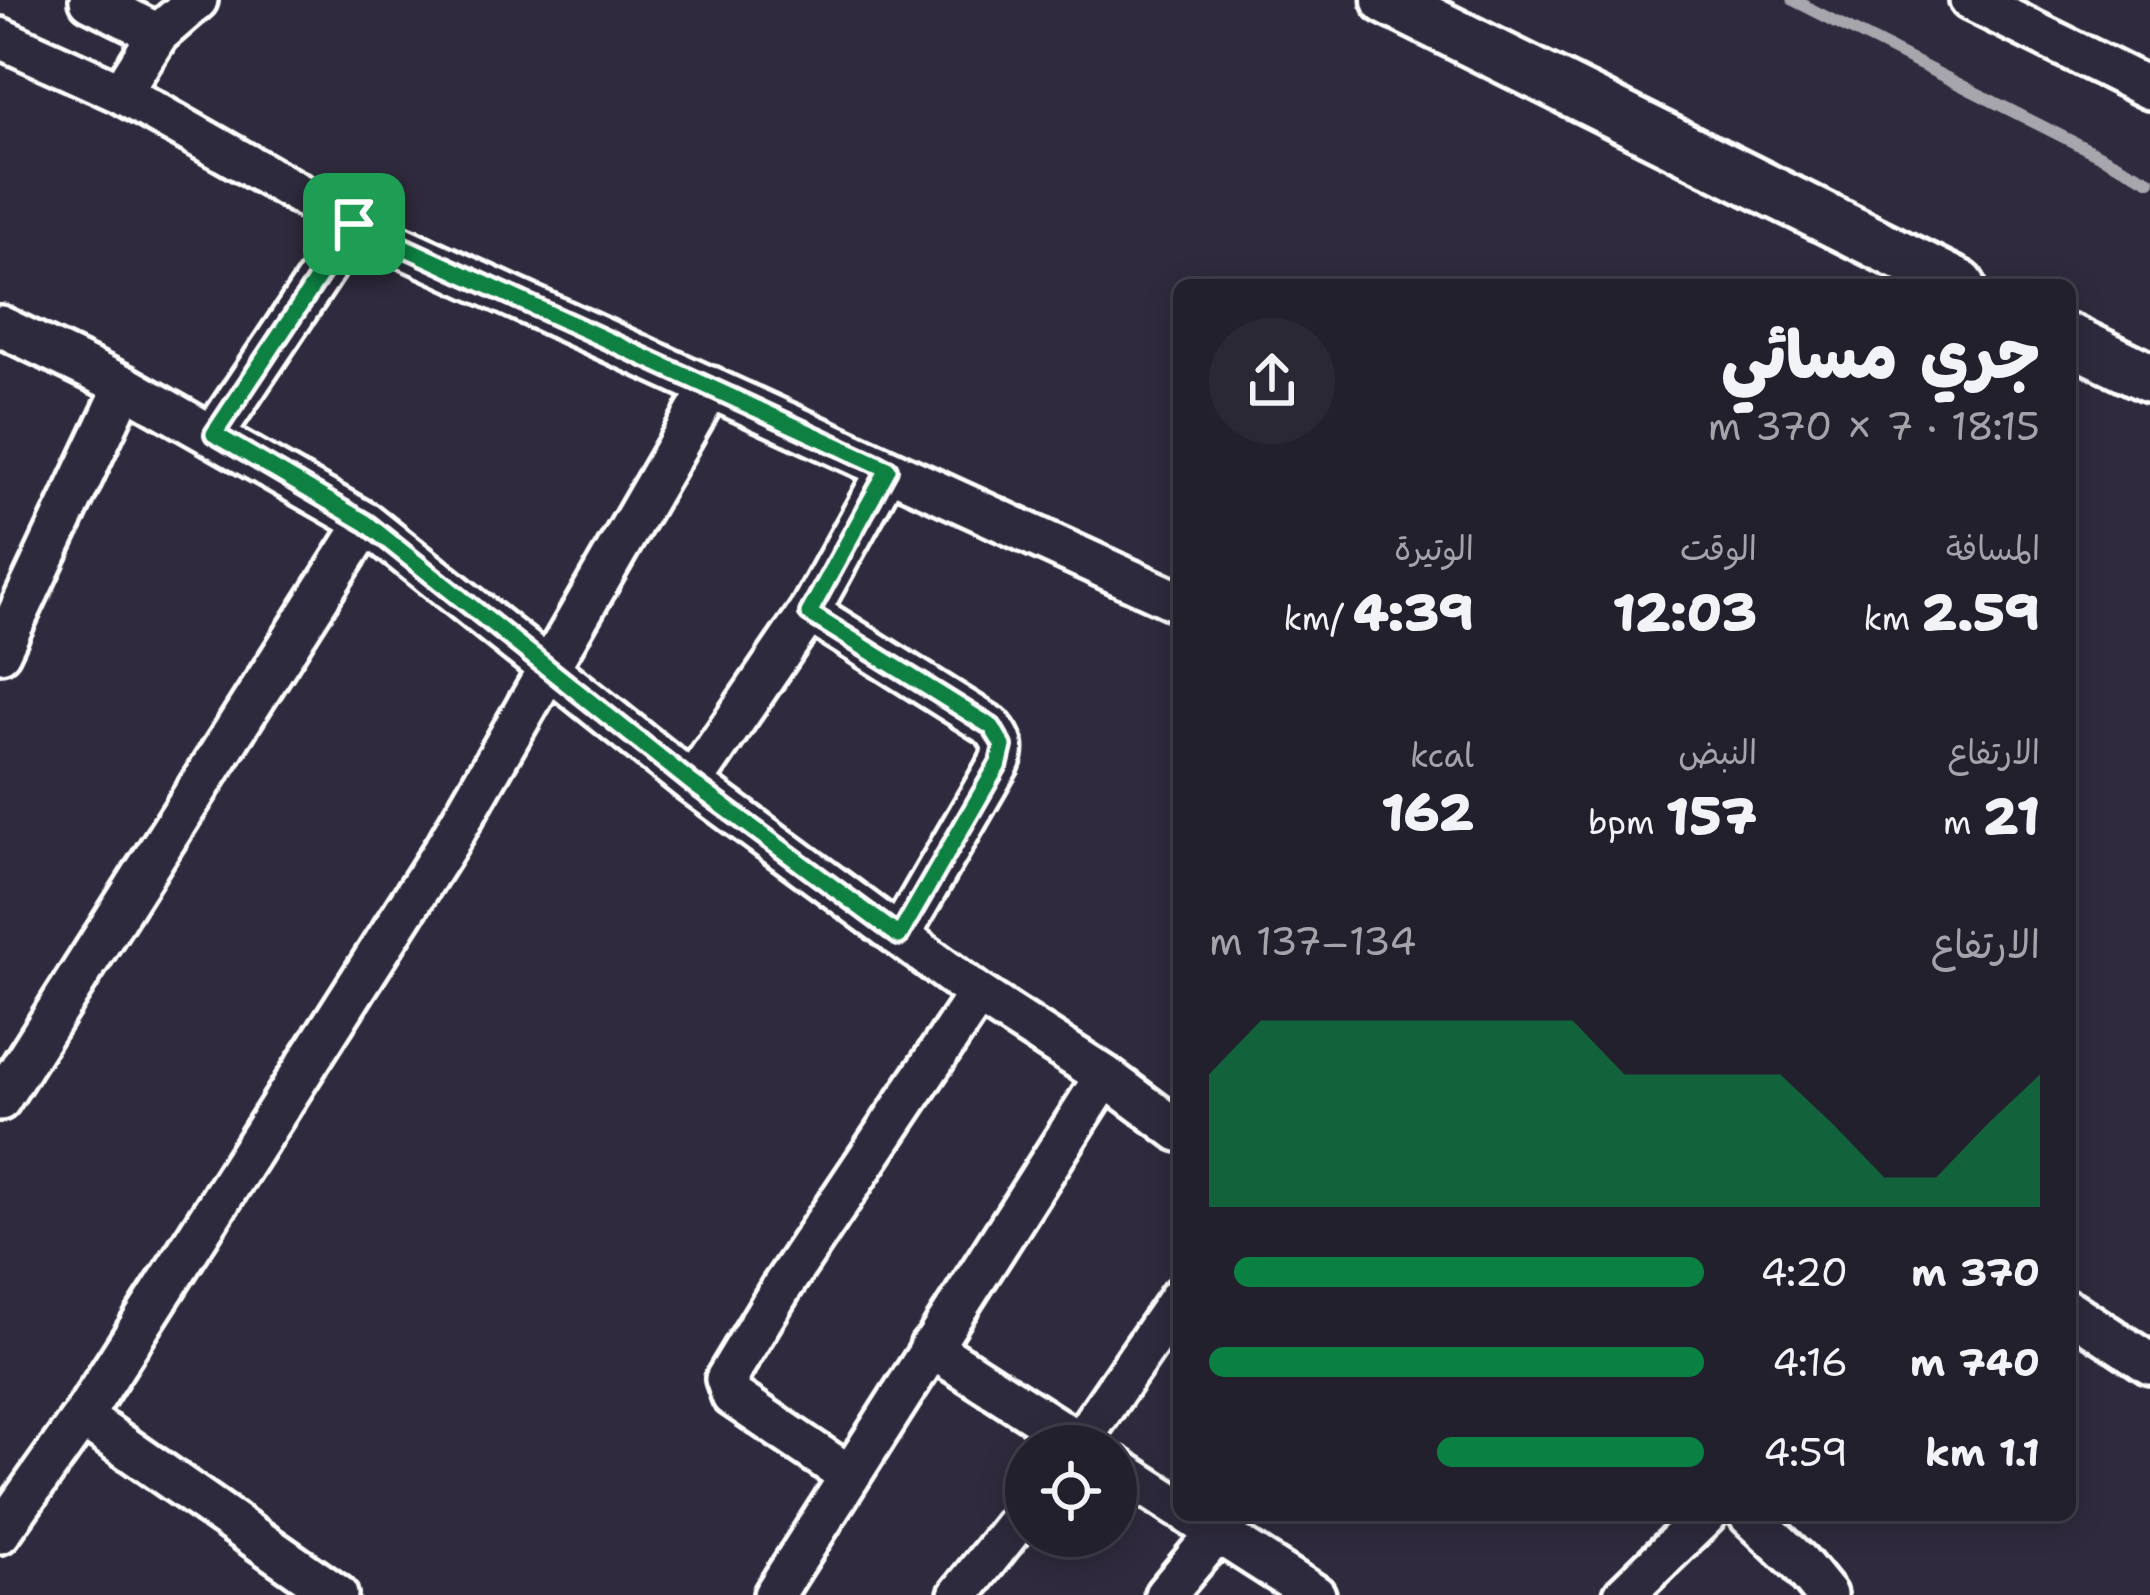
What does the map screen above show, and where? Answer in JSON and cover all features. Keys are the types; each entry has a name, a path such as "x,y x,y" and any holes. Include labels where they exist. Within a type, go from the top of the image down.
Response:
{"street":[{"path":"90,0 158,34"},
{"path":"121,93 158,34 197,0"},
{"path":"1387,0 1948,279"},
{"path":"1970,0 2150,89"},
{"path":"0,38 121,93 354,224 1173,599"},
{"path":"214,434 354,224"},
{"path":"0,326 125,386 366,523 692,783 977,994 1105,1076 1173,1127"},
{"path":"2076,342 2150,378"},
{"path":"0,652 125,386"},
{"path":"0,1533 82,1417 448,843 711,387"},
{"path":"692,783 809,613 888,469"},
{"path":"0,1100 366,523"},
{"path":"809,613 992,727 1003,746 999,763 899,936"},
{"path":"850,1476 731,1396 726,1379 781,1288 977,994"},
{"path":"774,1595 1105,1076"},
{"path":"1093,1425 1173,1307"},
{"path":"2076,1315 2150,1364"},
{"path":"930,1347 1049,1425"},
{"path":"82,1417 337,1595"},
{"path":"1137,1481 1173,1504"},
{"path":"1165,1595 1213,1521 1315,1595"},
{"path":"1624,1595 1700,1521"},
{"path":"1755,1521 1826,1595"},
{"path":"959,1595 1005,1537"}],"waterway":[{"path":"1793,0 2150,181"}],"route":[{"path":"354,224 888,469 809,613 992,727 1003,746 999,763 899,936 692,783 366,523 214,434 354,224"}]}
